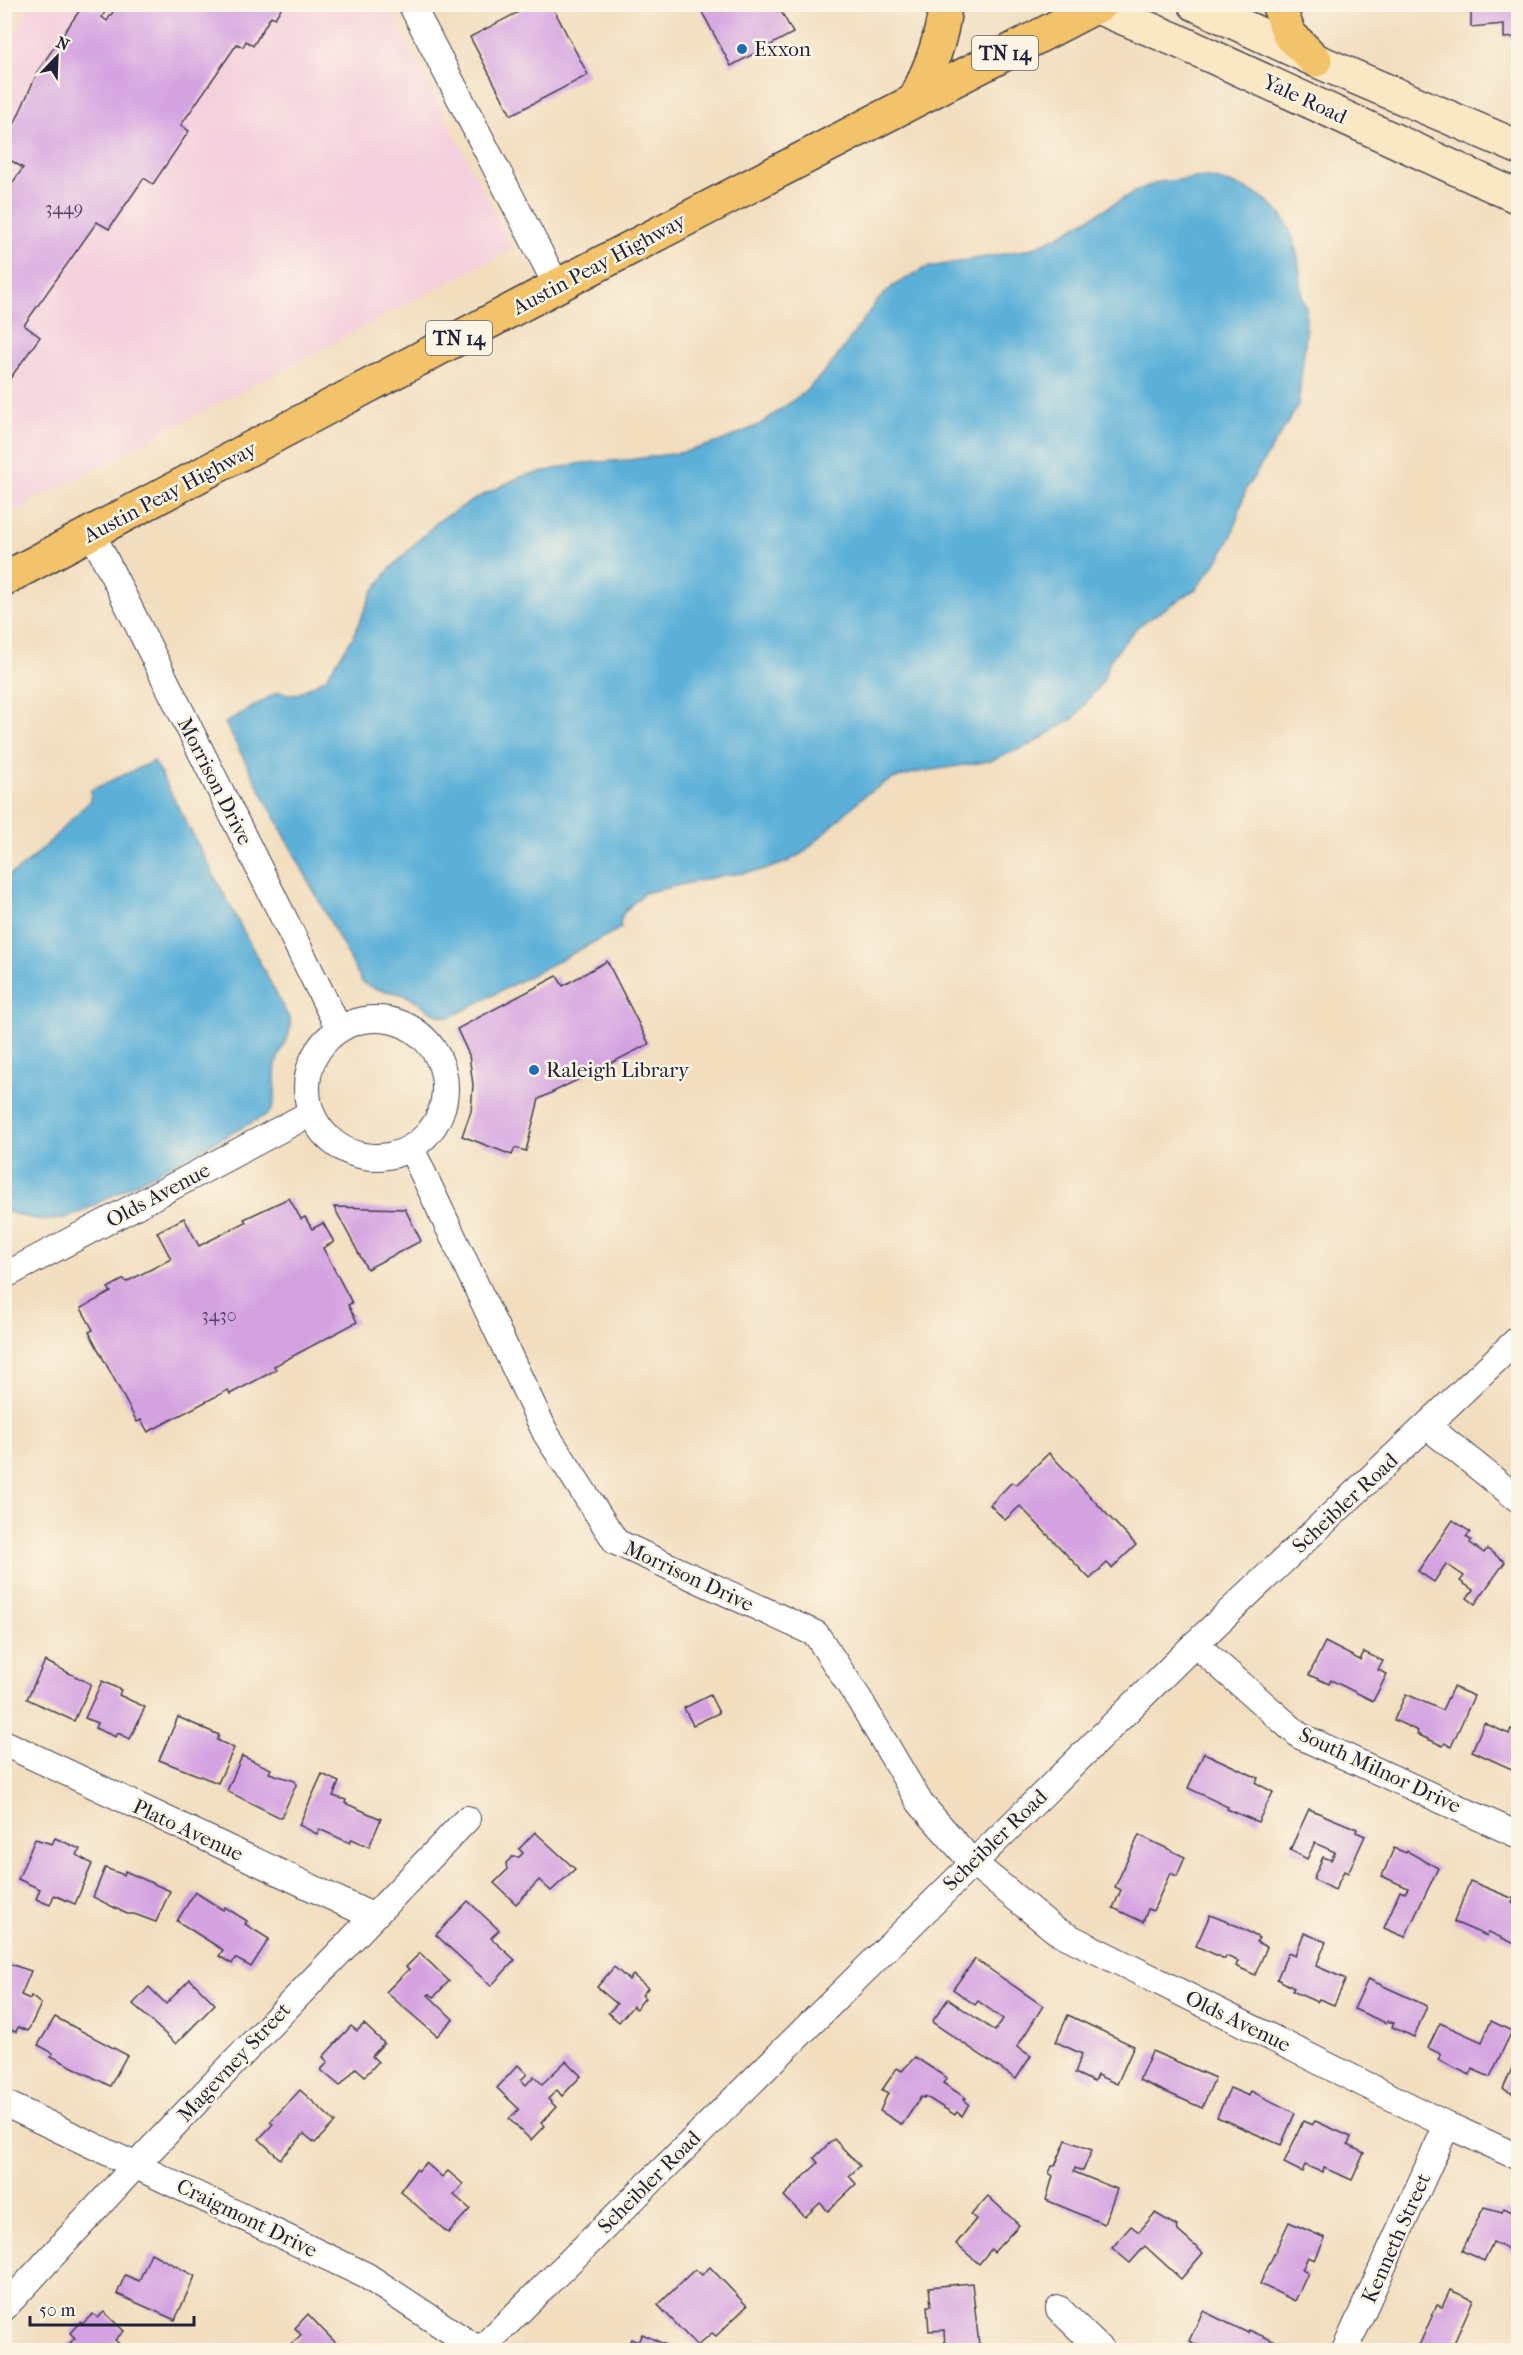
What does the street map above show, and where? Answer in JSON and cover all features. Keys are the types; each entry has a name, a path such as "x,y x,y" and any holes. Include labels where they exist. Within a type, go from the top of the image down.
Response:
{"main road":[{"path":"915,100 937,47 944,21 945,4"},
{"name":"Yale Road","path":"1195,4 1315,60 1518,147"},
{"path":"1278,4 1289,34 1315,60"},
{"name":"Austin Peay Highway","path":"4,579 557,286 1096,5"},
{"name":"Yale Road","path":"1096,5 1518,197"}],"street":[{"path":"411,4 557,286"},
{"name":"Morrison Drive","path":"92,533 339,1029"},
{"path":"381,1019 402,1024 421,1036 435,1053 444,1073 445,1095 440,1116 428,1134 411,1148 389,1156 365,1156 342,1148 324,1134 311,1113 306,1090 310,1066 321,1045 339,1029 359,1021 381,1019"},
{"name":"Olds Avenue","path":"4,1276 311,1113"},
{"name":"Morrison Drive","path":"411,1148 546,1434 616,1542 816,1634 859,1698 920,1803 972,1862"},
{"name":"Scheibler Road","path":"479,2350 972,1862 1196,1644 1518,1339"},
{"path":"1427,1426 1518,1499"},
{"name":"South Milnor Drive","path":"1196,1644 1300,1736 1518,1835"},
{"name":"Plato Avenue","path":"4,1743 372,1916"},
{"name":"Magevney Street","path":"4,2308 136,2165 467,1819"},
{"name":"Olds Avenue","path":"972,1862 1055,1930 1447,2125 1518,2157"},
{"name":"Craigmont Drive","path":"4,2103 367,2276 479,2350"},
{"name":"Kenneth Street","path":"1345,2350 1447,2125"},
{"path":"1059,2309 1101,2350"}],"shaded area":[{"path":"29,5 387,5 513,248 5,516 4,57"}],"water":[{"path":"1204,177 1230,183 1252,192 1268,202 1281,215 1290,230 1296,249 1302,298 1306,307 1306,334 1298,406 1246,489 1232,535 1220,557 1196,589 1138,626 1110,660 1103,681 1074,718 1032,744 990,761 914,773 890,780 866,794 803,853 787,862 764,870 720,876 644,893 624,912 620,922 621,928 453,1016 441,1016 407,996 372,988 362,982 225,723 278,692 296,695 326,678 353,637 372,593 389,570 438,521 475,499 520,477 582,463 629,460 684,452 719,442 759,425 806,391 835,360 876,302 893,286 925,268 1030,249 1059,236 1138,190 1159,182"},
{"path":"154,761 290,1020 290,1031 276,1064 274,1103 268,1114 75,1215 48,1220 5,1211 5,876 25,865 90,802 91,790"}],"building":[{"path":"84,4 93,10 97,6 105,12 102,17 107,21 118,4 284,4 275,18 271,16 253,46 246,41 243,47 237,44 181,125 189,131 153,184 144,178 109,229 97,222 24,325 40,337 4,387 4,195 23,168 4,156 4,147 39,69"},
{"path":"534,4 551,4 588,75 511,115 470,37"},
{"name":"Exxon","path":"704,4 777,4 793,33 731,66 702,12 706,10"},
{"path":"1471,4 1518,4 1518,37 1504,38 1504,24 1471,27"},
{"name":"Raleigh Library","path":"607,961 649,1044 539,1099 526,1151 515,1148 512,1155 462,1136 471,1111 473,1085 469,1055 457,1029 557,976 563,986"},
{"path":"289,1198 301,1219 305,1217 312,1229 323,1223 334,1242 323,1248 352,1303 348,1305 357,1322 274,1366 276,1370 230,1394 228,1390 148,1432 141,1420 137,1422 89,1332 93,1330 81,1308 111,1292 108,1288 124,1279 126,1282 171,1259 157,1232 184,1218 199,1246 246,1222 244,1219"},
{"path":"334,1207 405,1209 421,1241 367,1269"},
{"path":"1049,1453 1136,1545 1112,1568 1107,1563 1090,1579 1020,1506 1005,1520 990,1505 1012,1482 1016,1485"},
{"path":"1453,1520 1470,1532 1466,1537 1471,1540 1470,1543 1484,1553 1487,1549 1505,1562 1475,1604 1467,1598 1473,1590 1460,1581 1464,1576 1446,1564 1434,1582 1418,1571"},
{"path":"1325,1642 1360,1660 1364,1652 1383,1661 1378,1670 1387,1674 1373,1701 1331,1680 1329,1684 1309,1675"},
{"path":"45,1661 91,1684 74,1721 27,1699"},
{"path":"102,1681 121,1690 119,1695 145,1707 130,1739 118,1733 116,1737 95,1728 97,1723 85,1718"},
{"path":"1453,1687 1474,1696 1451,1747 1445,1743 1443,1746 1417,1734 1418,1731 1394,1720 1406,1694 1442,1710"},
{"path":"710,1695 719,1713 693,1725 684,1708"},
{"path":"178,1717 219,1735 217,1740 234,1748 218,1783 159,1760"},
{"path":"1484,1723 1509,1734 1511,1729 1516,1731 1518,1725 1516,1771 1472,1751"},
{"path":"1204,1753 1258,1778 1256,1783 1273,1792 1258,1822 1227,1809 1228,1807 1188,1788"},
{"path":"242,1756 271,1769 269,1773 295,1781 296,1785 281,1818 227,1791"},
{"path":"322,1774 339,1782 333,1796 346,1800 345,1803 381,1819 369,1847 352,1839 350,1843 319,1829 317,1834 299,1825"},
{"path":"1309,1809 1357,1829 1356,1832 1365,1836 1348,1873 1344,1871 1335,1890 1313,1879 1323,1857 1331,1860 1335,1852 1315,1843 1307,1859 1290,1850"},
{"path":"535,1832 575,1869 551,1891 539,1880 516,1904 494,1883 507,1870 506,1863 512,1857 519,1857 523,1853 519,1849"},
{"path":"1139,1835 1185,1857 1177,1876 1170,1873 1153,1911 1148,1909 1143,1922 1113,1908 1121,1890 1115,1887"},
{"path":"55,1838 80,1849 77,1855 92,1864 75,1904 54,1895 50,1905 36,1899 40,1889 18,1879 35,1839 52,1844"},
{"path":"1394,1848 1406,1853 1407,1851 1438,1868 1405,1937 1384,1928 1400,1891 1405,1893 1408,1888 1382,1876"},
{"path":"105,1868 124,1875 125,1871 170,1891 156,1922 134,1914 127,1914 93,1897"},
{"path":"1470,1881 1514,1899 1512,1903 1518,1906 1518,1935 1515,1944 1489,1932 1487,1936 1454,1922"},
{"path":"195,1892 223,1910 225,1907 247,1921 245,1924 269,1939 251,1967 235,1958 232,1964 219,1956 223,1950 177,1921"},
{"path":"468,1901 499,1930 491,1938 515,1960 491,1986 436,1935"},
{"path":"1210,1915 1240,1927 1259,1938 1256,1942 1267,1947 1255,1975 1236,1966 1238,1961 1226,1956 1225,1959 1196,1946"},
{"path":"1304,1933 1326,1942 1316,1966 1346,1979 1334,2005 1319,1999 1317,2002 1292,1991 1294,1988 1277,1979 1288,1953 1295,1956"},
{"path":"420,1953 449,1981 434,1997 428,1995 453,2019 437,2036 386,1992 409,1969 406,1967"},
{"path":"975,1959 1043,2006 1017,2047 1031,2056 1016,2079 932,2022 948,1999 995,2031 1003,2019 978,2001 975,2005 953,1989"},
{"path":"4,1962 31,1971 21,1995 30,1999 31,1996 41,2004 28,2031 18,2027 16,2032 4,2027"},
{"path":"614,1967 629,1980 633,1975 648,1988 642,1995 645,1998 636,2009 633,2006 619,2022 608,2013 617,2004 597,1987"},
{"path":"190,1979 215,2004 176,2044 133,2004 149,1987 166,2004"},
{"path":"1368,1979 1427,2006 1414,2037 1392,2027 1394,2023 1387,2021 1386,2023 1354,2009"},
{"path":"1068,2015 1134,2046 1117,2084 1097,2075 1094,2082 1075,2073 1082,2054 1056,2042"},
{"path":"55,2017 127,2055 110,2086 51,2056 53,2053 38,2045"},
{"path":"1491,2021 1512,2031 1490,2077 1472,2069 1470,2075 1438,2060 1441,2054 1428,2048 1440,2023 1482,2042"},
{"path":"364,2024 384,2043 372,2056 378,2062 365,2076 356,2068 340,2086 321,2070 328,2062 323,2057 351,2026 357,2031"},
{"path":"1152,2051 1215,2078 1202,2108 1139,2080"},
{"path":"1518,2054 1518,2096 1503,2089"},
{"path":"915,2057 947,2078 943,2083 966,2098 964,2100 969,2104 962,2116 957,2112 955,2115 925,2096 921,2097 902,2125 880,2111 888,2093 882,2090 897,2068 902,2071"},
{"path":"566,2061 581,2076 562,2096 557,2090 548,2099 556,2107 541,2123 544,2126 531,2140 509,2119 519,2109 497,2088 518,2065 527,2074 521,2080 526,2085 534,2076 542,2084"},
{"path":"1230,2088 1249,2096 1251,2091 1295,2113 1281,2145 1217,2117"},
{"path":"300,2090 335,2122 315,2143 304,2134 280,2159 259,2139 273,2124 270,2122"},
{"path":"1303,2121 1312,2125 1315,2121 1351,2137 1348,2145 1364,2153 1352,2180 1324,2168 1323,2173 1305,2165 1302,2172 1284,2163"},
{"path":"834,2139 860,2166 849,2176 856,2184 828,2211 820,2203 805,2217 784,2196 818,2163 814,2158"},
{"path":"1066,2140 1092,2150 1083,2171 1075,2168 1074,2172 1117,2189 1104,2224 1046,2200 1053,2176 1049,2173 1052,2166 1055,2166"},
{"path":"426,2163 442,2177 448,2171 463,2184 454,2195 470,2209 448,2233 400,2191 416,2169 418,2171"},
{"path":"988,2196 1019,2225 994,2252 991,2249 979,2264 956,2244 976,2219 971,2215"},
{"path":"1484,2207 1502,2212 1504,2208 1518,2215 1518,2254 1493,2242 1484,2261 1462,2251"},
{"path":"1155,2213 1177,2226 1178,2231 1203,2253 1181,2279 1145,2246 1130,2263 1112,2248 1131,2226 1139,2232"},
{"path":"1289,2222 1325,2238 1315,2260 1308,2257 1302,2270 1308,2273 1295,2301 1260,2284"},
{"path":"151,2253 195,2276 175,2320 117,2294 125,2275 139,2281"},
{"path":"710,2267 747,2306 716,2336 712,2333 697,2346 658,2305 695,2269 702,2275"},
{"path":"972,2283 979,2345 945,2348 944,2330 929,2331 927,2306 931,2306 929,2287"},
{"path":"1450,2290 1473,2300 1451,2350 1418,2348 1437,2305 1442,2307"},
{"path":"1203,2311 1248,2333 1249,2330 1276,2342 1272,2350 1217,2350 1210,2347 1208,2350 1189,2341"},
{"path":"104,2312 124,2331 115,2340 126,2350 63,2350 75,2338 70,2333 80,2322 82,2324 93,2314 98,2318"},
{"path":"308,2314 343,2350 284,2350 301,2335 295,2328"},
{"path":"642,2334 677,2350 626,2350 631,2339 638,2342"}],"place":[{"name":"Exxon","path":"742,49"},
{"name":"Raleigh Library","path":"534,1070"}]}
